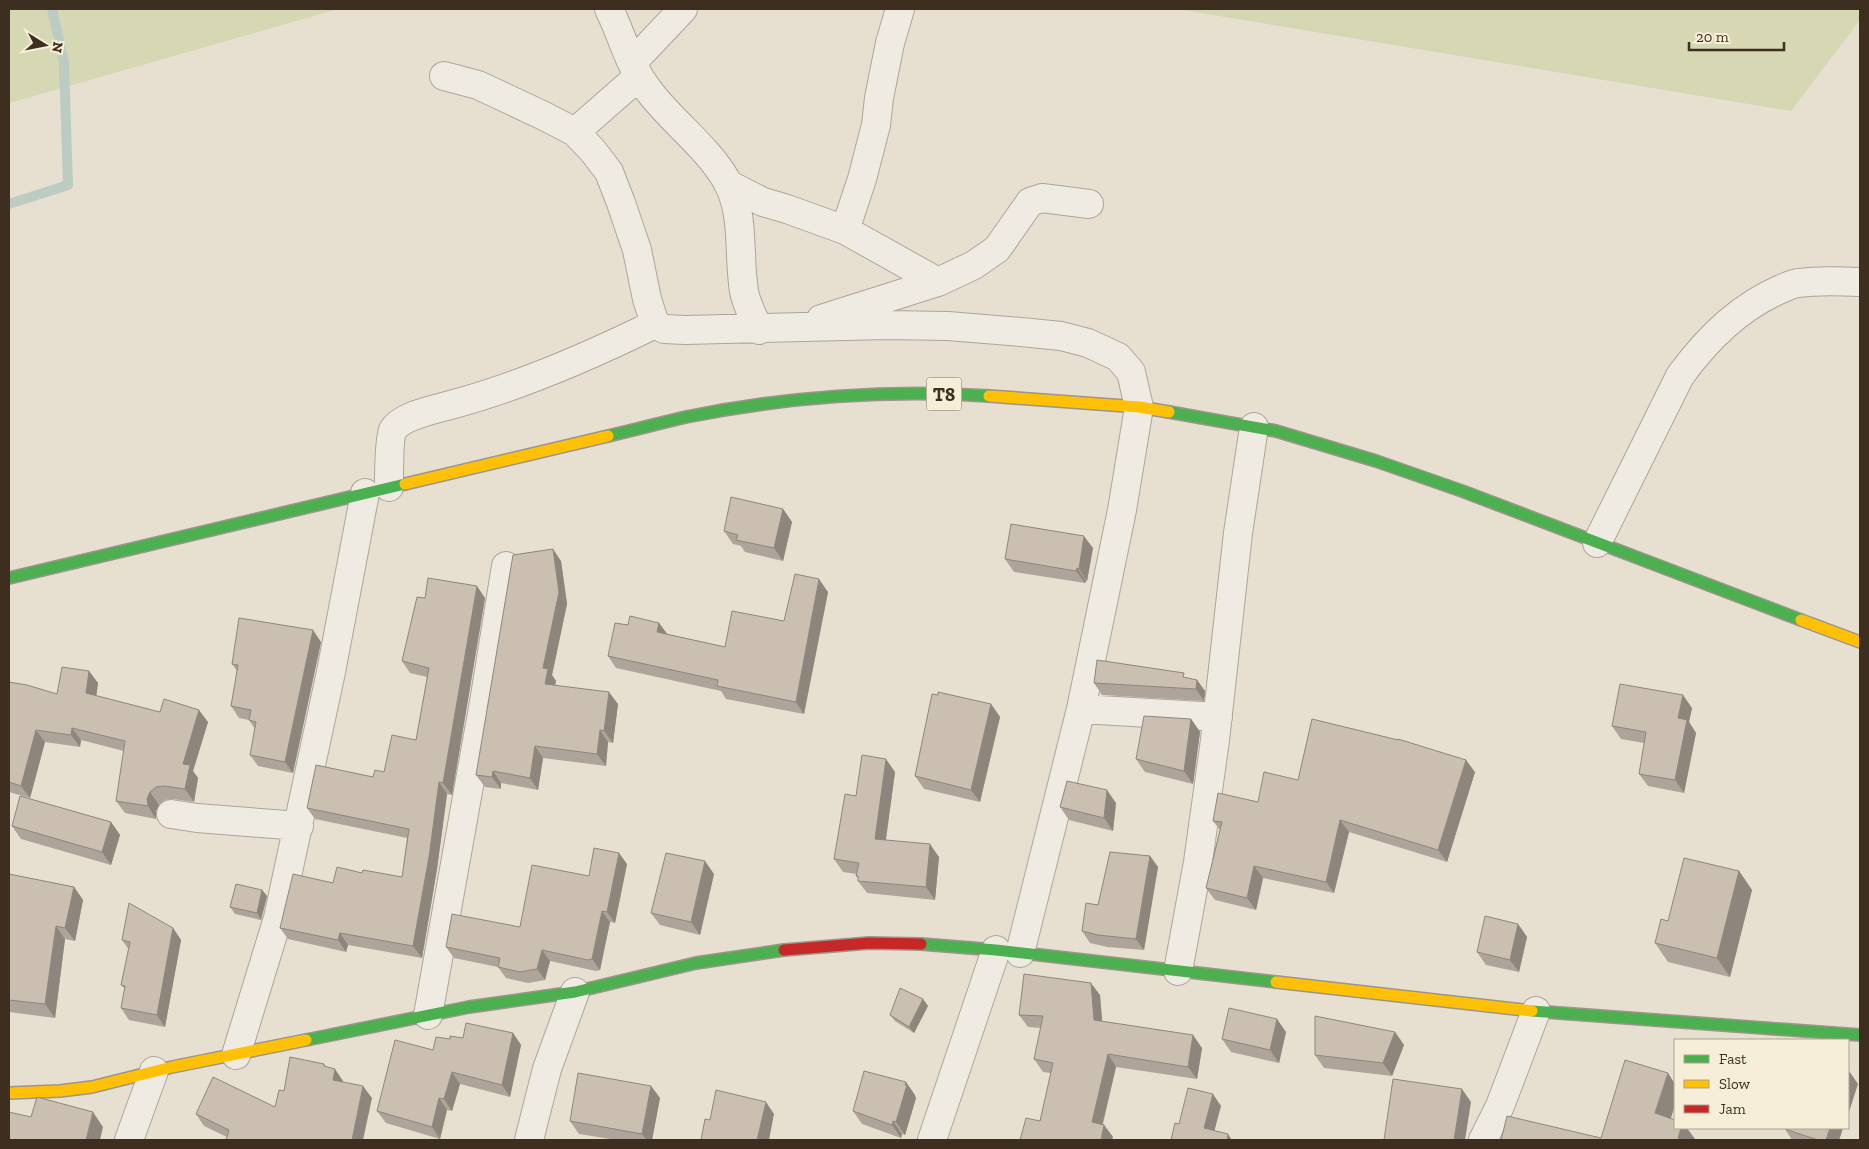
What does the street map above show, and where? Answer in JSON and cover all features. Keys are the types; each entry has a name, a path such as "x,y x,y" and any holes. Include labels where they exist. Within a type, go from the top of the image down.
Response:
{"main road":[{"name":"T8","path":"9,578 687,417 783,402 861,395 956,394 1139,407 1276,431 1385,464 1462,491 1860,642"},
{"path":"9,1093 60,1091 92,1087 154,1071 468,1007 575,992 696,963 774,951 869,943 932,944 1536,1011 1860,1035"}],"street":[{"path":"609,9 635,70 649,91 715,161 728,184 739,217 744,293 759,330"},
{"path":"575,132 635,70 684,9"},
{"path":"845,230 862,179 874,134 889,51 900,9"},
{"path":"444,76 478,85 505,96 575,132 609,172 637,250 647,299 655,324 664,329 759,330 887,325 948,326 1062,336 1088,343 1118,357 1131,372 1139,407 1120,520 1081,709 1008,952 932,1140"},
{"path":"728,184 763,202 845,230 938,282"},
{"path":"791,329 938,282 974,265 997,249 1030,202 1042,198 1089,204"},
{"path":"1598,543 1680,376 1697,352 1719,330 1743,310 1767,295 1797,283 1860,282"},
{"path":"236,1054 278,918 331,672 392,432 400,423 412,416 472,399 552,370 590,355 655,324"},
{"path":"1178,971 1198,862 1218,717 1238,533 1254,427"},
{"path":"428,1015 484,702 506,566"},
{"path":"1081,709 1218,717"},
{"path":"172,814 198,818 298,826"},
{"path":"529,1140 547,1069 575,992"},
{"path":"1483,1140 1500,1106 1536,1011"},
{"path":"129,1140 154,1071"}],"green space":[{"path":"9,9 338,9 9,103"},
{"path":"1177,9 1860,9 1860,20 1791,111"}],"building":[{"path":"731,497 783,509 774,548 736,540 738,535 724,531"},
{"path":"1011,524 1084,536 1079,569 1077,568 1076,571 1005,559"},
{"path":"553,549 559,592 543,668 548,669 545,684 609,692 604,731 600,730 597,754 535,746 530,778 493,771 492,777 476,775 513,555"},
{"path":"795,574 819,579 796,702 717,686 718,680 608,656 615,623 628,625 630,616 659,623 657,632 725,647 732,611 784,621"},
{"path":"428,578 477,586 443,783 439,782 429,857 413,946 340,933 338,940 280,928 293,874 333,883 337,867 362,873 363,870 402,877 409,829 307,808 316,765 373,777 375,770 384,772 392,735 416,740 429,668 402,661 417,597 425,598"},
{"path":"239,618 313,630 285,762 250,755 256,722 249,720 251,710 231,706 238,665 232,664"},
{"path":"1097,660 1184,673 1183,677 1197,680 1196,689 1094,683"},
{"path":"62,667 89,671 86,693 160,712 164,699 199,710 183,764 190,765 185,789 165,786 156,787 150,792 147,799 148,806 116,801 125,741 72,728 71,735 36,730 21,786 9,782 9,682 57,694"},
{"path":"1620,684 1683,695 1678,718 1687,720 1675,780 1639,774 1646,732 1612,726"},
{"path":"938,692 991,704 971,790 915,776 932,694 938,695"},
{"path":"1144,716 1191,719 1184,771 1136,759"},
{"path":"1312,719 1398,739 1466,760 1438,850 1340,820 1326,882 1254,866 1247,898 1206,888 1222,822 1213,821 1218,793 1258,802 1264,772 1298,780"},
{"path":"862,755 886,759 875,839 930,844 926,887 858,881 858,876 856,876 859,863 834,859 845,794 856,796"},
{"path":"1067,781 1107,790 1104,818 1060,807"},
{"path":"20,796 111,822 102,852 12,826"},
{"path":"594,848 619,853 607,912 602,911 592,959 588,960 542,950 537,969 520,972 498,967 500,958 446,947 452,914 520,927 532,865 589,876"},
{"path":"1110,852 1150,856 1136,939 1098,935 1082,931 1086,903 1098,905"},
{"path":"666,853 705,861 691,922 651,913"},
{"path":"1684,858 1739,871 1717,958 1655,943 1661,919 1668,921"},
{"path":"9,874 74,887 65,928 56,926 45,1004 9,1000"},
{"path":"236,884 262,890 257,913 230,907"},
{"path":"129,903 173,928 157,1015 121,1008 125,986 121,985 130,942 122,940"},
{"path":"1485,916 1518,924 1510,960 1477,952"},
{"path":"1024,974 1091,983 1094,1020 1193,1035 1188,1067 1108,1054 1092,1122 1104,1125 1101,1140 1020,1140 1026,1118 1040,1121 1053,1063 1034,1059 1043,1016 1019,1015"},
{"path":"900,988 923,999 909,1027 890,1015"},
{"path":"1229,1008 1277,1019 1270,1050 1222,1039"},
{"path":"1315,1016 1395,1032 1383,1063 1315,1055"},
{"path":"466,1023 513,1033 502,1085 452,1072 444,1099 439,1098 432,1127 377,1111 395,1040 433,1050 436,1037 450,1039 450,1036 463,1038"},
{"path":"290,1057 324,1064 324,1066 335,1069 333,1080 363,1086 352,1140 226,1140 229,1130 196,1114 213,1077 275,1107 279,1090 284,1091"},
{"path":"1625,1060 1668,1073 1655,1113 1674,1120 1674,1129 1681,1129 1678,1138 1685,1140 1501,1140 1507,1116 1601,1138"},
{"path":"864,1071 906,1082 905,1085 907,1085 896,1122 893,1121 892,1125 853,1111"},
{"path":"578,1073 651,1086 642,1134 570,1121"},
{"path":"1393,1079 1462,1089 1454,1140 1384,1140"},
{"path":"1188,1088 1213,1094 1204,1128 1228,1134 1227,1140 1171,1140 1175,1123 1179,1124"},
{"path":"716,1090 766,1102 757,1140 701,1140 705,1119 710,1120"},
{"path":"37,1097 93,1112 86,1140 9,1140 9,1112 31,1117"},
{"path":"1785,1129 1830,1129 1826,1140 1818,1140"}],"waterway":[{"path":"9,204 68,185 64,63 52,9"}],"traffic: fast":[{"path":"608,436 723,410 837,396 875,394 989,396"},
{"path":"1169,412 1276,431 1376,461 1462,491 1801,620"},
{"path":"9,578 405,484"},
{"path":"921,944 996,950 1276,982"},
{"path":"306,1040 469,1007 575,992 696,963 784,950"},
{"path":"1532,1011 1860,1035"}],"traffic: slow":[{"path":"989,396 1139,407 1169,412"},
{"path":"405,484 608,436"},
{"path":"1801,620 1860,642"},
{"path":"1276,982 1532,1011"},
{"path":"9,1093 60,1091 92,1087 172,1067 306,1040"}],"traffic: jam":[{"path":"784,950 869,943 921,944"}]}
